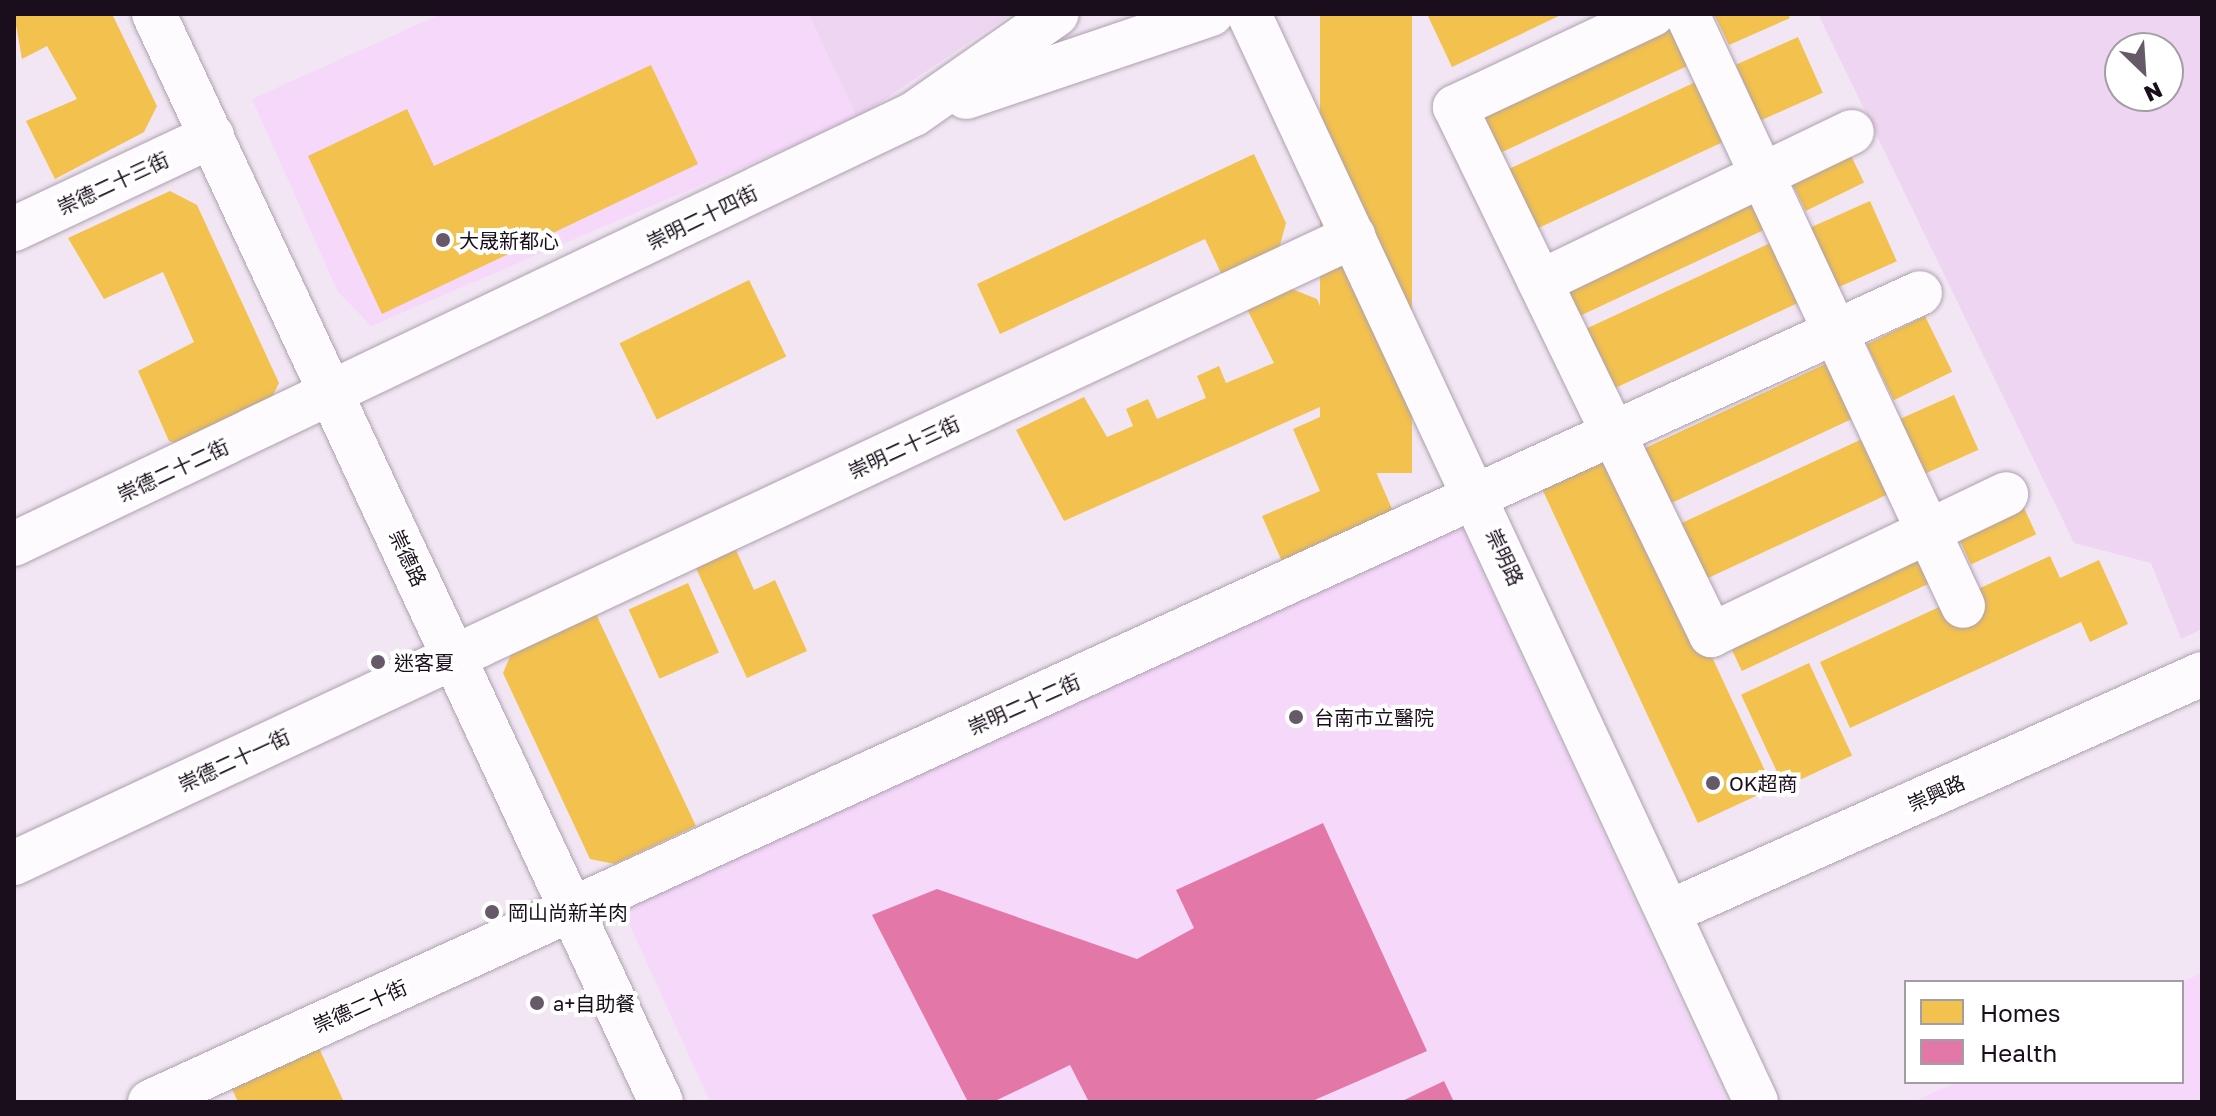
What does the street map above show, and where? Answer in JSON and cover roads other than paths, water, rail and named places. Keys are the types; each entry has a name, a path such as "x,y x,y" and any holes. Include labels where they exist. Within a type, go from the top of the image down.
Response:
{"street":[{"name":"崇德路","path":"154,14 661,1102"},
{"name":"崇明二十四街","path":"333,396 914,114 1057,14"},
{"path":"914,114 1211,14"},
{"name":"崇明路","path":"1249,14 1478,497 1756,1102"},
{"path":"1653,14 1455,107 1711,635 2006,494"},
{"path":"1687,14 1764,173 1963,606"},
{"path":"1540,282 1852,132"},
{"name":"崇德二十三街","path":"14,229 212,136"},
{"name":"崇明二十三街","path":"454,657 1354,236"},
{"name":"崇明二十二街","path":"570,911 1920,293"},
{"name":"崇德二十二街","path":"14,544 333,396"},
{"name":"崇德二十一街","path":"14,863 454,657"},
{"name":"崇興路","path":"1669,912 2202,674"},
{"name":"崇德二十街","path":"150,1102 570,911"}],"place":[{"name":"大晟新都心","path":"443,240"},
{"name":"迷客夏","path":"378,662"},
{"name":"台南市立醫院","path":"1296,717"},
{"name":"OK超商","path":"1713,783"},
{"name":"岡山尚新羊肉","path":"492,912"},
{"name":"a+自助餐","path":"537,1003"}]}
